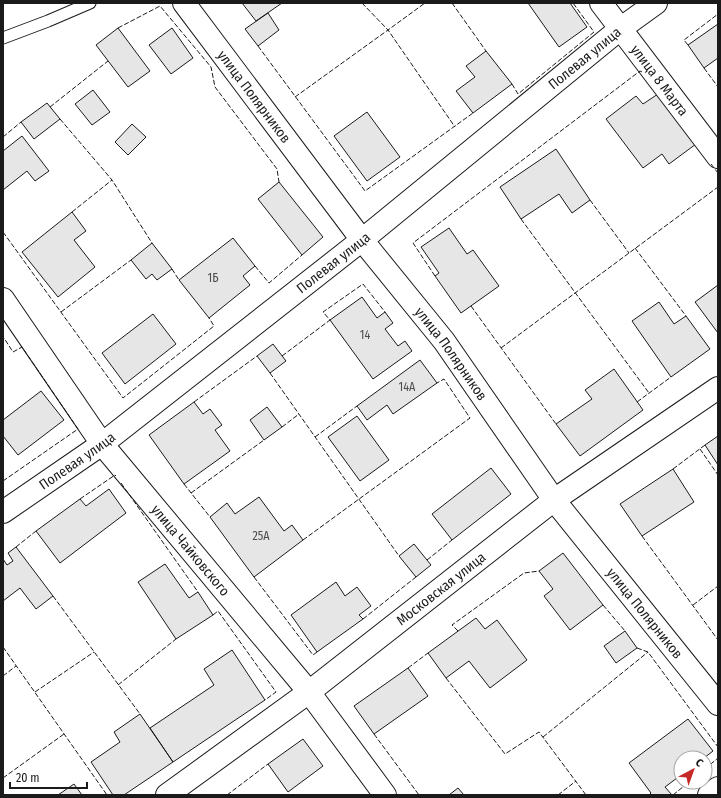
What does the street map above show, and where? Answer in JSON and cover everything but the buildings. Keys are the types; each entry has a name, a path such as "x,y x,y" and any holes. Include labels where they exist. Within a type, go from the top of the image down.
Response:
{"street":[{"name":"улица Полярников","path":"184,3 362,240 444,341 554,500 718,704"},
{"name":"улица 8 Марта","path":"601,3 718,156"},
{"name":"Полевая улица","path":"3,512 102,444 362,240 620,29 656,3"},
{"name":"улица Чайковского","path":"3,299 102,444 309,692 385,795"},
{"name":"Московская улица","path":"167,795 309,692 554,500 718,388"},
{"path":"709,795 718,788"}],"lane":[{"path":"3,38 90,3"}],"fence":[{"path":"362,3 388,30 455,127"},
{"path":"295,97 425,3"},
{"path":"452,3 486,51"},
{"path":"512,84 518,94 594,32 573,3"},
{"path":"118,28 160,6 211,67 215,87 277,169 279,182"},
{"path":"688,45 684,40 718,14"},
{"path":"258,46 365,191 473,113"},
{"path":"50,107 108,61"},
{"path":"704,68 718,87"},
{"path":"435,276 413,243 640,71 642,72"},
{"path":"60,119 112,180 152,243"},
{"path":"3,137 21,122"},
{"path":"711,164 718,173"},
{"path":"72,212 112,180"},
{"path":"501,348 718,187"},
{"path":"590,200 629,253"},
{"path":"521,219 649,393"},
{"path":"3,232 123,398 214,326 209,318"},
{"path":"635,248 686,316"},
{"path":"255,266 269,283 302,255"},
{"path":"61,312 131,260"},
{"path":"172,269 179,280"},
{"path":"282,356 330,320 323,312 363,284 385,312"},
{"path":"471,306 556,424"},
{"path":"3,481 78,429 22,347 13,352 4,338"},
{"path":"194,402 257,356"},
{"path":"270,373 399,556"},
{"path":"637,402 671,377"},
{"path":"303,540 470,418 444,379 437,383"},
{"path":"315,437 357,406"},
{"path":"282,427 299,414"},
{"path":"191,493 264,440"},
{"path":"673,469 705,445"},
{"path":"700,449 718,475"},
{"path":"80,499 115,475 116,476"},
{"path":"121,483 198,592"},
{"path":"184,484 210,517"},
{"path":"16,547 36,531"},
{"path":"642,536 718,640"},
{"path":"427,560 452,540"},
{"path":"458,631 452,625 524,573 539,571"},
{"path":"254,577 313,655 317,652"},
{"path":"363,619 416,577"},
{"path":"693,605 718,586"},
{"path":"53,596 140,714"},
{"path":"603,605 625,631"},
{"path":"213,615 218,611 276,692 265,700"},
{"path":"118,685 176,639"},
{"path":"3,647 107,795"},
{"path":"637,648 648,652 718,747"},
{"path":"35,692 94,652"},
{"path":"543,737 648,652"},
{"path":"408,668 428,653"},
{"path":"3,676 16,666"},
{"path":"446,678 505,754 539,732 586,795"},
{"path":"3,778 64,734"},
{"path":"374,734 419,795"},
{"path":"713,762 718,758"},
{"path":"227,795 268,764"},
{"path":"558,795 576,781"},
{"path":"673,795 679,790"}]}
